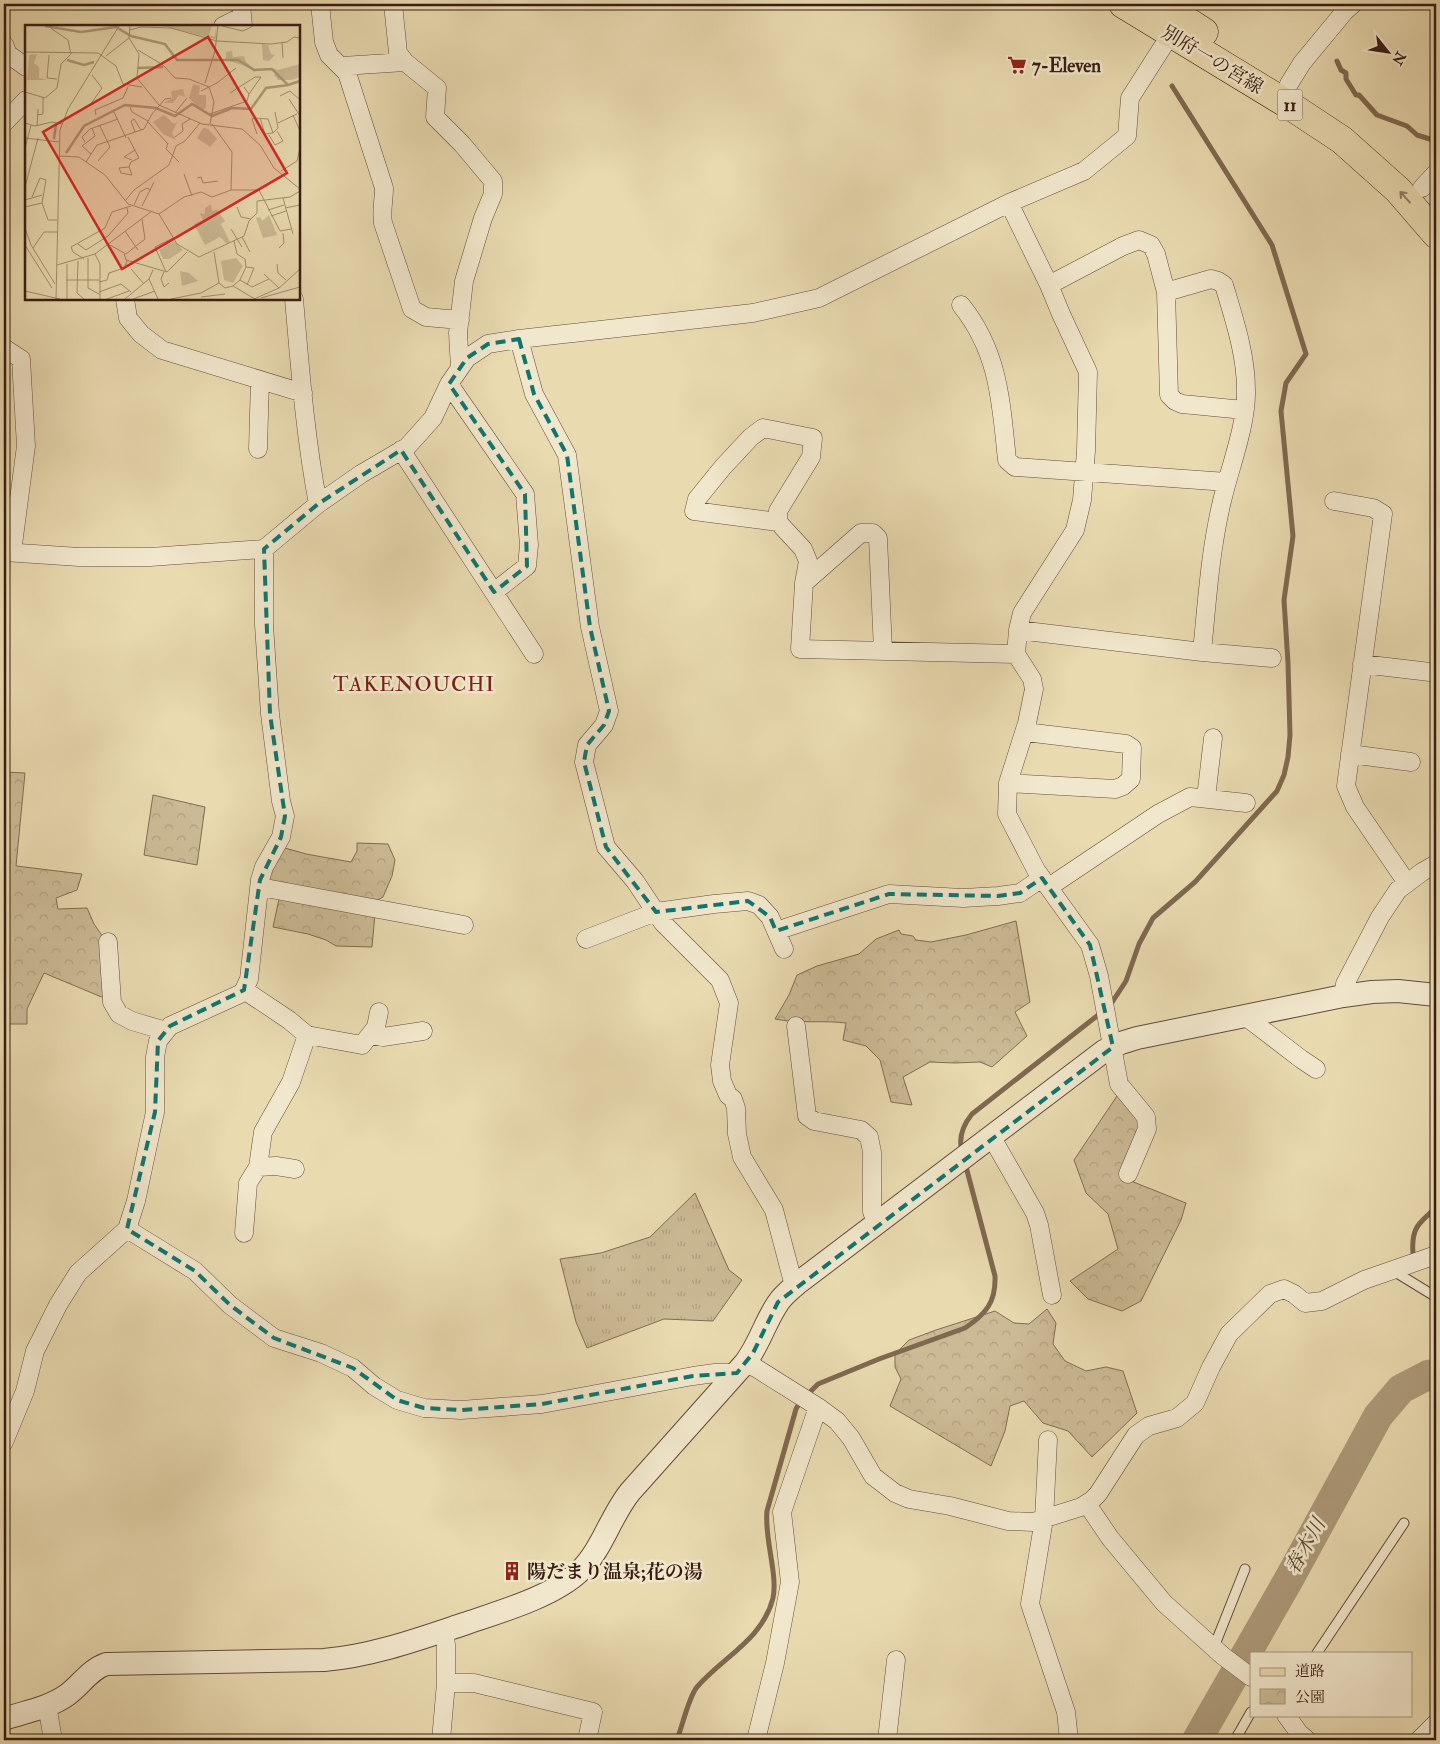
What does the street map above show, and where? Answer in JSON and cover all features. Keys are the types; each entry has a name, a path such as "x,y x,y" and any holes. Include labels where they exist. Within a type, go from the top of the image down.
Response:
{"main road":[{"name":"別府一の宮線","path":"1123,4 1172,18 1289,84 1352,124 1432,189"},
{"name":"別府一の宮線","path":"1172,18 1290,105 1342,140 1398,190 1436,234"}],"street":[{"path":"320,4 324,42 329,55 347,73 384,188 381,212 383,223 412,309 426,317 460,320"},
{"path":"393,4 398,53 404,62 437,88 435,117 462,144 493,181 493,194 483,218 464,281 458,333 460,368"},
{"path":"1289,84 1302,63 1353,4"},
{"path":"225,25 242,16"},
{"path":"4,348 21,359 26,446 8,552 80,557 150,557 264,549 318,504 361,474 408,447 433,418 449,384 467,358 488,344 753,313 819,298 1009,203 1084,171 1127,136 1130,98 1172,18"},
{"path":"4,44 8,54 25,66"},
{"path":"342,66 404,62"},
{"path":"4,123 25,101"},
{"path":"1009,203 1049,285 1088,372 1087,434 1082,500 1075,530 1022,613 1018,630 1016,654 1032,679 1034,689 1024,732 1008,783 1007,814 1045,882 1090,946 1113,1047 1119,1084 1146,1117 1147,1128 1128,1174"},
{"path":"1049,285 1123,246 1139,240 1151,245 1156,254 1166,292 1169,395 1175,401 1182,404 1244,410"},
{"path":"1166,292 1211,279 1218,281 1224,286 1240,342 1246,390 1242,427 1227,482 1213,546 1202,652"},
{"path":"125,300 128,318 141,334 162,350 303,393"},
{"path":"294,300 313,480 318,504"},
{"path":"961,305 974,321 990,357 998,383 1010,464 1015,467 1084,473 1227,482"},
{"path":"519,339 534,394 567,455 590,628 609,711 604,725 587,745 584,762 606,847 635,881 663,923 720,980 724,989 729,1003 720,1065 722,1081 736,1108 737,1134 742,1157 774,1210 794,1286"},
{"path":"258,449 260,380"},
{"path":"449,384 525,494 529,545 527,566 494,592"},
{"path":"778,522 778,511 811,458 813,438 763,428 751,437 723,467 697,499 694,511 778,522 803,549 808,561 804,583 800,649 1016,654"},
{"path":"401,450 534,654"},
{"path":"1334,501 1372,508 1383,514 1346,786 1355,807 1408,883"},
{"path":"804,583 861,533 873,533 878,538 883,651"},
{"path":"4,1442 25,1391 35,1351 58,1304 78,1273 127,1229 136,1200 155,1112 155,1057 158,1041 170,1026 240,994 244,990 248,979 264,867 281,837 285,816 281,801 270,714 264,625 264,549"},
{"path":"1018,630 1202,652 1272,658"},
{"path":"1362,664 1430,672"},
{"path":"1008,783 1115,789 1123,786 1130,779 1132,748 1126,744 1024,732"},
{"path":"1206,798 1213,738"},
{"path":"1350,754 1412,762"},
{"path":"776,932 889,894 963,898 1020,894 1045,882 1158,814 1190,797 1246,803"},
{"path":"1343,996 1345,984 1380,917 1398,890 1436,864"},
{"path":"260,887 464,925"},
{"path":"586,939 656,912 748,901 759,905 770,917 784,949"},
{"path":"108,942 112,1002 120,1014 132,1022 166,1031"},
{"path":"244,990 289,1020 307,1035 362,1045 376,1027 379,1012"},
{"path":"4,1719 47,1705 68,1695 91,1671 106,1664 334,1659 363,1654 444,1630 534,1598 571,1579 589,1561 616,1510 741,1368 760,1342 778,1302 794,1286 1095,1057 1113,1047 1137,1038 1343,996 1386,991 1436,996"},
{"path":"1245,1016 1316,1069"},
{"path":"796,1026 807,1116 814,1121 861,1130 869,1137 872,1152 872,1212 878,1222"},
{"path":"370,1035 383,1037 424,1031"},
{"path":"244,1233 248,1183 258,1167 263,1132 291,1082 307,1035"},
{"path":"991,1136 1035,1213 1052,1295"},
{"path":"258,1167 296,1168"},
{"path":"127,1229 195,1271 230,1305 274,1338 321,1353 353,1368 374,1386 397,1400 424,1408 461,1410 542,1404 693,1376 741,1368 756,1368 818,1407 845,1430 873,1476 895,1493 909,1499 950,1506 1008,1521 1033,1522 1088,1504 1098,1494 1136,1435 1149,1426 1177,1418 1195,1403 1211,1367 1229,1334 1270,1294 1284,1289 1305,1303 1322,1301 1364,1280 1435,1256"},
{"path":"756,1740 775,1663 790,1582 782,1512 818,1407"},
{"path":"1048,1440 1044,1519 1030,1604 1066,1712 1069,1740"},
{"path":"1088,1504 1110,1538 1164,1603 1218,1652 1250,1676"},
{"path":"441,1740 446,1682 444,1630"},
{"path":"887,1740 896,1660"},
{"path":"446,1682 474,1682 593,1712 587,1740"},
{"path":"47,1705 53,1740"},
{"path":"1287,1716 1299,1733 1307,1740"},
{"path":"1419,1740 1436,1724"}],"lane":[{"path":"1392,1270 1436,1297"},
{"path":"1318,1652 1404,1523"},
{"path":"1218,1652 1245,1569"},
{"path":"1235,1740 1250,1714"}],"highlighted area":[{"path":"519,339 534,394 567,455 590,627 609,711 604,725 587,745 584,762 606,847 656,912 748,901 770,917 776,931 889,894 998,896 1020,893 1042,878 1090,945 1113,1047 778,1302 753,1353 737,1373 693,1376 542,1404 461,1410 424,1408 397,1400 353,1368 274,1338 230,1305 195,1271 127,1229 155,1112 158,1041 170,1026 244,990 260,880 281,837 285,816 270,714 264,549 318,504 401,450 494,592 527,566 525,494 449,384 467,358 488,344"}],"green space":[{"path":"4,772 25,773 16,866 82,874 77,890 56,898 58,909 87,908 94,924 103,937 104,998 44,973 27,1009 27,1024 4,1024"},
{"path":"153,795 205,807 197,865 144,855"},
{"path":"357,843 388,844 395,860 392,876 383,897 376,901 268,880 271,865 285,848 306,854 351,862 357,851"},
{"path":"279,899 375,914 372,947 336,946 326,940 308,934 273,927"},
{"path":"1016,921 1030,1002 1015,1012 1027,1036 992,1067 980,1062 930,1062 903,1077 912,1105 891,1102 880,1060 866,1046 843,1040 846,1023 775,1019 789,995 797,975 817,966 859,954 876,939 899,930 901,934 913,936 916,940 931,942 966,935"},
{"path":"1119,1093 1142,1120 1121,1177 1186,1203 1181,1220 1141,1301 1122,1311 1088,1299 1070,1281 1118,1249 1108,1214 1086,1193 1074,1160"},
{"path":"695,1193 729,1270 742,1280 713,1321 664,1319 587,1348 576,1322 560,1259 601,1253 650,1237"},
{"path":"1047,1309 1056,1323 1053,1344 1065,1361 1086,1371 1106,1367 1123,1371 1137,1413 1092,1457 1068,1431 1043,1423 1024,1401 1010,1406 1005,1431 991,1466 890,1406 901,1379 895,1367 895,1354 909,1340 995,1311 1014,1323 1029,1324"}],"waterway":[{"path":"1337,61 1341,70 1346,73 1346,79 1356,95 1359,95 1377,115 1407,126 1417,135 1436,141"},
{"path":"1109,1007 1126,981 1139,944 1153,918 1195,882 1277,791 1284,775 1290,735 1284,600 1293,536 1281,411 1286,383 1306,354 1272,245 1172,86"},
{"path":"962,1152 962,1132 972,1114 1102,1012"},
{"path":"677,1740 694,1691 707,1676 741,1647 761,1625 768,1612 773,1598 774,1578 767,1533 767,1511 796,1409 800,1402 818,1384 879,1359 965,1328 979,1318 991,1300 994,1293 995,1276 965,1163"},
{"path":"1413,1253 1413,1238 1417,1227 1436,1208"},
{"name":"春木川","path":"1197,1740 1289,1579 1378,1416 1401,1389 1428,1375 1436,1374"}],"place":[{"name":"7-Eleven","path":"1017,65"},
{"name":"陽だまり温泉;花の湯","path":"512,1571"}],"district":[{"name":"TAKENOUCHI","path":"414,684"}]}
